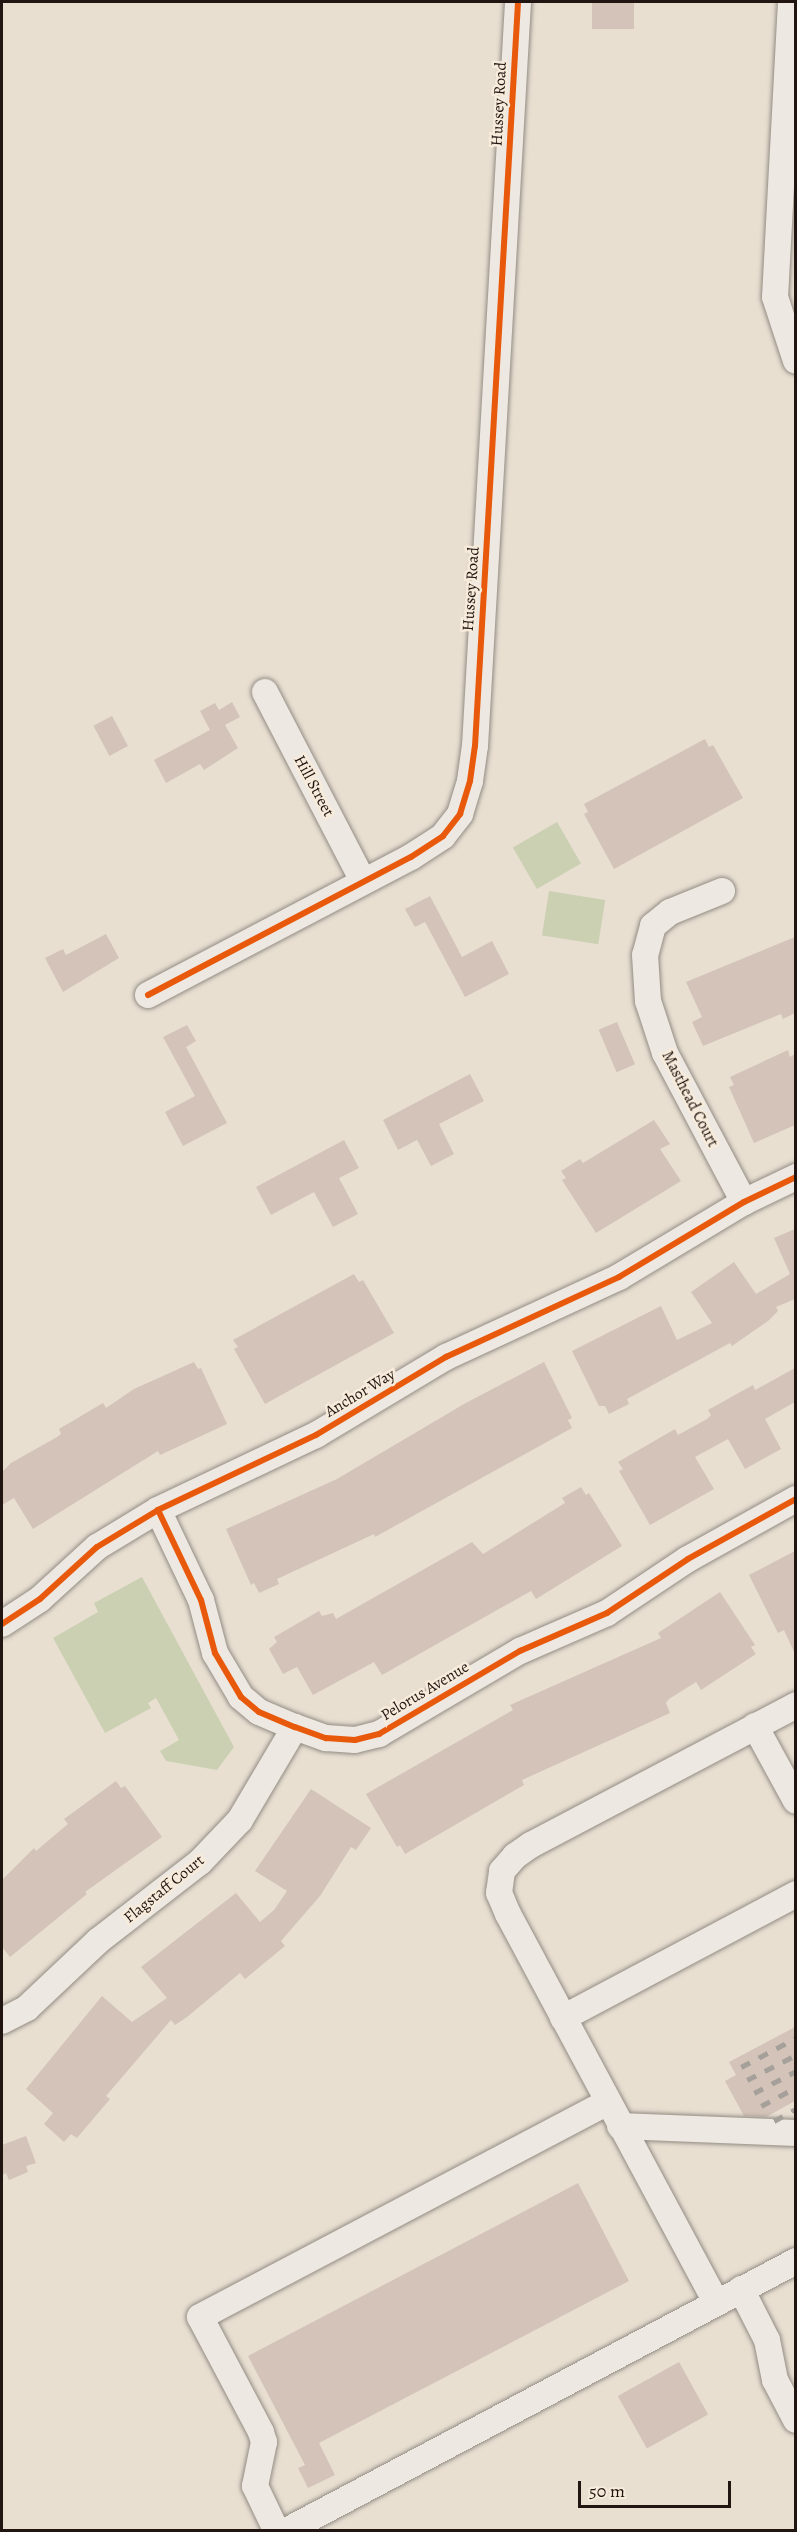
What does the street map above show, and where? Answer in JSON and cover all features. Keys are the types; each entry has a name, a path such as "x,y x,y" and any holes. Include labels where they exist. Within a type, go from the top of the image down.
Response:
{"street":[{"name":"Hussey Road","path":"148,995 443,836 460,814 470,781 518,2"},
{"path":"791,2 775,297 795,361"},
{"name":"Hill Street","path":"265,692 362,879"},
{"name":"Masthead Court","path":"722,891 661,919 653,926 645,955 648,1001 664,1053 744,1202"},
{"path":"744,1202 795,1177"},
{"name":"Anchor Way","path":"2,1624 40,1599 97,1547 158,1510 316,1435 446,1357 619,1277 744,1202"},
{"name":"Pelorus Avenue","path":"158,1510 201,1600 215,1653 241,1697 259,1712 295,1727 326,1738 355,1740 379,1734 520,1651 607,1613 688,1559 795,1499"},
{"path":"716,2302 607,2102 499,1893 501,1871 514,1856 531,1845 795,1705"},
{"path":"756,1726 795,1801"},
{"name":"Flagstaff Court","path":"2,2021 27,2008 98,1941 200,1862 240,1820 295,1727"},
{"path":"563,2018 795,1894"},
{"path":"276,2530 255,2486 264,2442 261,2432 200,2317 607,2102"},
{"path":"620,2126 795,2133"},
{"path":"288,2530 325,2522 795,2260"},
{"path":"741,2289 767,2340 775,2380 795,2420"}],"green space":[{"path":"557,822 581,864 537,889 513,848"},
{"path":"549,891 605,900 598,944 542,935"},
{"path":"142,1577 234,1747 217,1770 166,1761 160,1751 179,1740 156,1698 148,1703 151,1708 105,1733 53,1638 98,1612 94,1603"}],"building":[{"path":"592,2 634,2 634,29 592,29"},
{"path":"232,702 240,717 225,725 238,748 204,770 200,764 166,783 154,760 210,730 200,711 215,703 219,710"},
{"path":"112,716 128,746 109,756 93,726"},
{"path":"705,739 709,747 713,745 743,798 614,869 584,814 588,812 584,804"},
{"path":"430,896 462,957 492,941 509,974 465,997 425,922 415,927 405,909"},
{"path":"106,934 119,958 63,992 45,958 63,949 66,955"},
{"path":"795,937 795,1013 783,1019 781,1014 703,1046 692,1022 702,1017 686,982"},
{"path":"617,1022 635,1064 617,1072 599,1030"},
{"path":"187,1025 196,1041 186,1047 227,1123 183,1146 165,1112 195,1096 163,1037"},
{"path":"788,1050 790,1057 795,1054 795,1125 754,1143 729,1087 734,1085 730,1077"},
{"path":"470,1074 484,1101 439,1124 454,1154 431,1166 417,1140 398,1150 383,1120"},
{"path":"654,1120 670,1144 660,1149 681,1181 596,1233 562,1180 566,1178 561,1171 580,1159 583,1163"},
{"path":"344,1140 359,1168 339,1178 358,1214 333,1227 314,1192 271,1215 256,1187"},
{"path":"795,1229 795,1299 776,1307 778,1311 768,1321 732,1346 730,1343 627,1399 629,1404 609,1414 605,1406 599,1406 572,1351 661,1306 677,1340 712,1323 691,1292 734,1262 756,1294 790,1274 774,1238"},
{"path":"354,1274 359,1282 363,1280 394,1333 265,1404 234,1349 238,1347 233,1340"},
{"path":"194,1362 198,1369 201,1368 227,1424 160,1455 158,1451 33,1529 14,1498 2,1505 2,1472 11,1463 57,1437 61,1434 59,1429 103,1403 106,1408 134,1389"},
{"path":"544,1362 572,1418 568,1420 572,1428 375,1537 374,1534 277,1579 279,1584 259,1593 254,1583 251,1585 226,1529 337,1479 464,1404"},
{"path":"795,1368 795,1402 765,1419 781,1449 745,1469 728,1439 695,1457 714,1489 650,1525 619,1471 623,1469 618,1462 675,1429 678,1435 707,1419 711,1415 708,1410 753,1385 755,1390"},
{"path":"581,1487 586,1495 589,1493 622,1546 536,1599 531,1591 382,1675 374,1662 313,1695 297,1667 283,1674 269,1649 277,1642 274,1637 319,1611 322,1616 333,1613 336,1619 472,1542 483,1554 565,1503 562,1498"},
{"path":"795,1551 795,1654 784,1630 778,1633 749,1575"},
{"path":"720,1592 755,1645 751,1647 756,1654 701,1690 696,1682 669,1699 666,1703 670,1713 522,1780 524,1785 405,1854 400,1845 397,1847 366,1794 513,1710 510,1705 661,1638 658,1633"},
{"path":"116,1781 121,1788 125,1786 162,1837 85,1892 87,1894 10,1957 2,1947 2,1880 34,1848 36,1851 68,1824 64,1819"},
{"path":"311,1789 371,1828 356,1850 351,1847 320,1896 281,1941 285,1946 245,1979 240,1973 175,2025 171,2020 106,2096 110,2099 77,2138 71,2134 64,2142 44,2124 53,2113 26,2089 102,1996 132,2022 167,1998 141,1967 236,1893 260,1922 274,1910 287,1891 255,1871"},
{"path":"795,2027 795,2101 766,2117 744,2116 725,2081 736,2075 729,2062"},
{"path":"26,2136 36,2163 26,2166 28,2172 9,2180 6,2173 2,2175 2,2145"},
{"path":"578,2183 629,2281 319,2443 335,2475 308,2488 298,2468 305,2465 248,2356"},
{"path":"679,2362 708,2414 647,2448 618,2396"}],"railway":[{"path":"741,2067 796,2038"},
{"path":"747,2080 796,2055"},
{"path":"754,2093 796,2071"},
{"path":"761,2106 796,2087"},
{"path":"774,2121 796,2109"}],"cycle path":[{"path":"148,995 411,857 443,836 460,814 470,781 475,746 518,2"},
{"path":"2,1624 40,1599 97,1547 158,1510 316,1435 446,1357 619,1277 744,1202 796,1177"},
{"path":"158,1510 201,1600 215,1653 241,1697 259,1712 295,1727 326,1738 355,1740 379,1734 520,1651 607,1613 688,1559 796,1499"}]}
